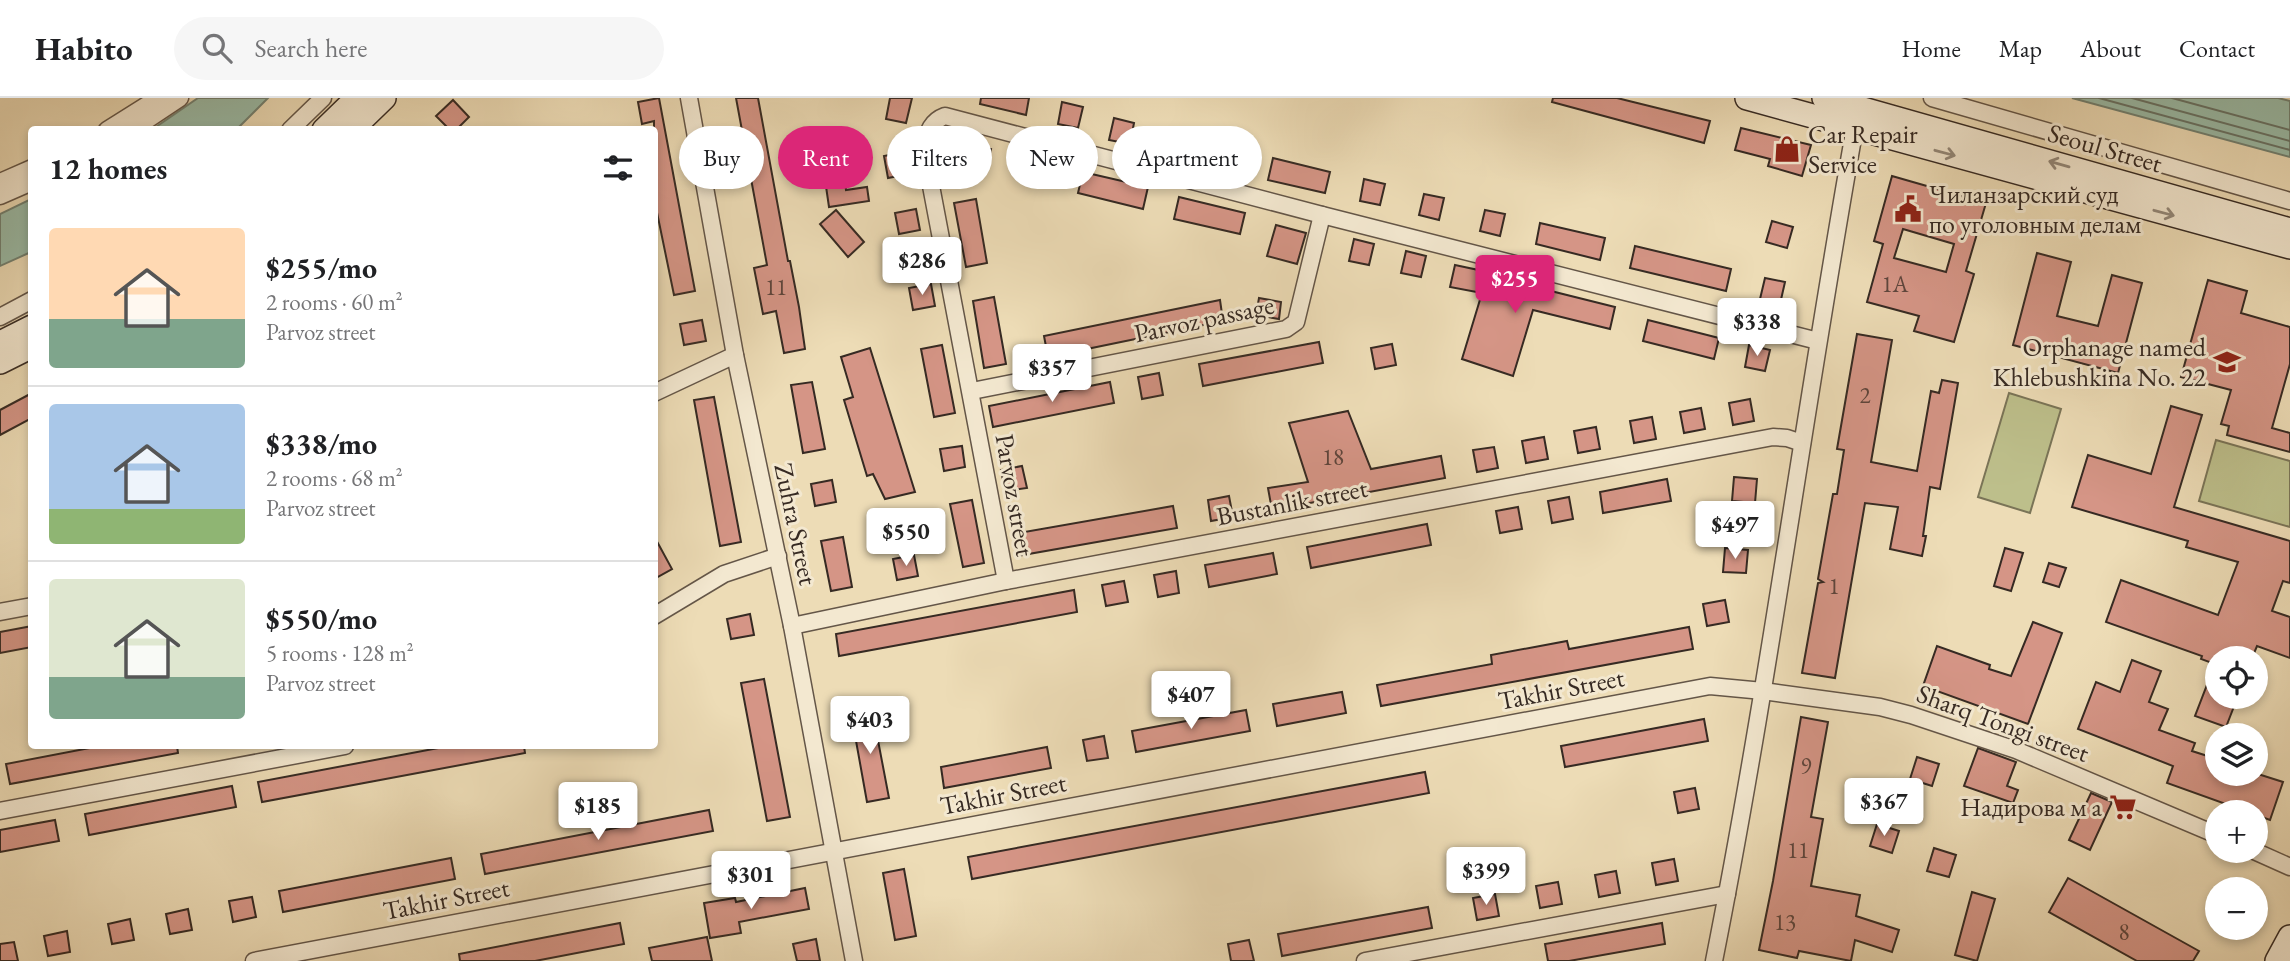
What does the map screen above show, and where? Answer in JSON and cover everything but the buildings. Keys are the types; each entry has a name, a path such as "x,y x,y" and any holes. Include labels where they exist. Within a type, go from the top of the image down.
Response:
{"main road":[{"path":"328,126 357,98"},
{"path":"355,126 384,98"},
{"name":"Seoul Street","path":"1747,98 1857,117 2290,230"},
{"name":"Seoul Street","path":"1824,98 1857,117 2290,247"},
{"path":"0,343 28,329"},
{"path":"0,362 28,348"},
{"path":"2277,961 2290,937"}],"street":[{"path":"113,126 158,98"},
{"path":"138,126 180,98"},
{"path":"294,126 323,98"},
{"name":"Zuhra Street","path":"689,98 735,355 792,626 854,961"},
{"path":"1931,98 2290,201"},
{"name":"Parvoz street","path":"1006,581 924,149 929,129 935,120 945,116 1818,341"},
{"path":"1714,961 1763,691 1818,341 1857,117"},
{"path":"0,181 28,169"},
{"path":"0,196 28,184"},
{"name":"Parvoz passage","path":"972,391 1286,329 1296,322 1322,215"},
{"path":"0,317 28,302"},
{"path":"658,391 735,355"},
{"name":"Bustanlik street","path":"792,626 1006,581 1773,437 1802,443"},
{"path":"658,614 724,574 778,555"},
{"path":"0,612 28,607"},
{"name":"Takhir Street","path":"254,961 1710,686 1763,691"},
{"name":"Sharq Tongi street","path":"1763,691 1880,707 1910,715 2016,750 2205,830"},
{"path":"0,811 329,749"},
{"path":"2268,857 2290,867"},
{"path":"1365,961 1727,894"}],"shaded area":[{"path":"2009,393 2061,409 2030,513 1978,497"},
{"path":"2216,440 2290,461 2290,527 2199,501"}],"water":[{"path":"198,98 268,98 240,126 157,126"},
{"path":"2072,98 2278,98 2290,101 2290,157"},
{"path":"28,200 28,253 0,266 0,214"}],"place":[{"name":"Car Repair Service","path":"1787,149"},
{"name":"Чиланзарский суд по уголовным делам","path":"1908,209"},
{"name":"Orphanage named Khlebushkina No. 22","path":"2227,362"},
{"name":"Надирова м а","path":"2123,807"}]}
